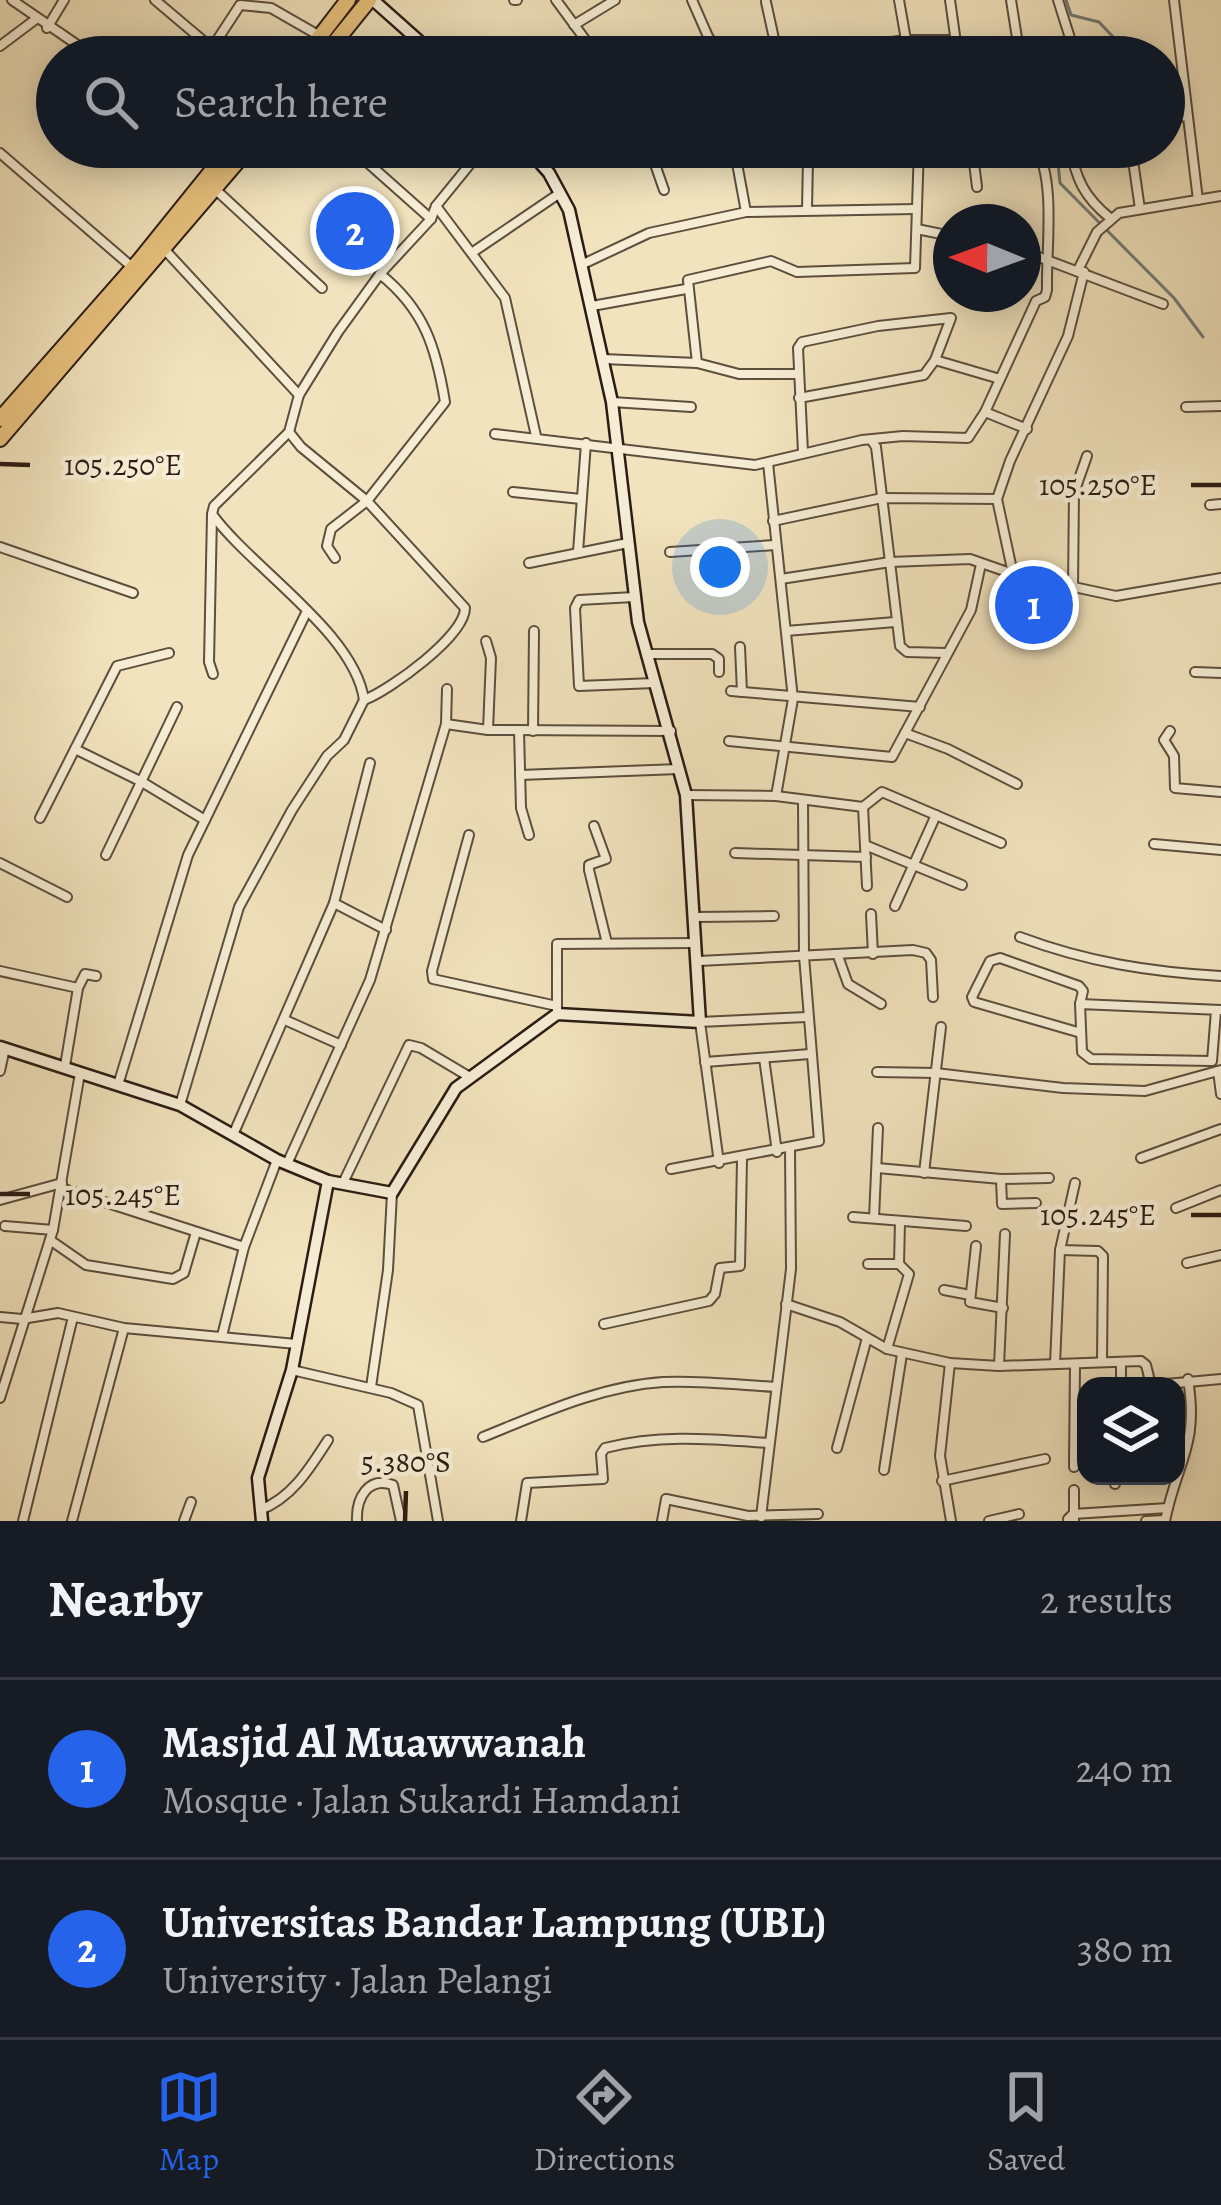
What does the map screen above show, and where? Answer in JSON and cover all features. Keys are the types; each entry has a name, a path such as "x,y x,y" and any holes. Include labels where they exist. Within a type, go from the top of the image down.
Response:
{"highway":[{"path":"320,36 348,0"},
{"path":"341,36 371,0"},
{"path":"0,419 165,250 232,168"},
{"path":"0,439 213,170"}],"street":[{"path":"12,0 60,36"},
{"path":"47,28 64,0"},
{"path":"155,0 192,36"},
{"path":"371,0 413,36"},
{"path":"556,0 582,36"},
{"path":"574,26 615,0"},
{"path":"692,0 709,36"},
{"path":"899,0 904,36"},
{"path":"950,0 955,36"},
{"path":"1011,0 1017,36"},
{"path":"1058,0 1069,36"},
{"path":"1174,0 1178,36"},
{"path":"766,2 775,36"},
{"path":"219,36 237,3 271,8 320,36"},
{"path":"0,46 36,19"},
{"path":"1185,106 1198,200"},
{"path":"0,153 133,268"},
{"path":"374,168 431,219"},
{"path":"213,674 209,662 216,503 289,432 299,395 380,274 431,219 467,168"},
{"path":"544,168 561,192 574,226 612,402 644,654 671,731 686,795 700,1022 719,1163"},
{"path":"656,168 664,190"},
{"path":"738,168 746,212"},
{"path":"807,211 808,168"},
{"path":"697,363 688,280 771,261 797,272 915,268 918,168"},
{"path":"975,168 977,187"},
{"path":"495,434 724,462 768,463 862,440 968,438 985,412 1036,301 1045,297 1045,168"},
{"path":"1074,168 1082,190 1107,219"},
{"path":"1134,168 1140,209"},
{"path":"215,189 322,288"},
{"path":"473,253 561,192"},
{"path":"1013,574 998,499 1010,461 1076,314 1081,271 1097,232 1107,219 1140,209 1221,196"},
{"path":"436,206 508,307 536,436"},
{"path":"581,265 649,233 746,212 916,209"},
{"path":"917,229 933,232"},
{"path":"165,250 299,395"},
{"path":"1041,256 1162,304"},
{"path":"335,558 327,546 328,535 367,501 445,402 413,303 380,274"},
{"path":"592,306 686,289"},
{"path":"799,398 924,375 951,325 948,317 806,340 798,349 799,398 803,452"},
{"path":"603,359 697,363 740,374 798,374"},
{"path":"935,360 1000,379"},
{"path":"612,402 691,407"},
{"path":"1186,406 1221,406"},
{"path":"985,412 1027,429"},
{"path":"289,432 305,451 367,501 465,608 466,616 386,691 364,700"},
{"path":"872,441 902,650 947,652"},
{"path":"578,552 586,443"},
{"path":"1073,587 1074,493 1087,456"},
{"path":"768,463 794,699 776,796"},
{"path":"513,492 581,499"},
{"path":"773,521 882,498 998,499"},
{"path":"1210,505 1221,504"},
{"path":"180,1105 239,907 292,810 327,756 344,740 364,700 360,684 334,641 228,536 212,514"},
{"path":"529,563 628,543"},
{"path":"670,552 775,545"},
{"path":"0,547 134,593"},
{"path":"781,579 890,562 955,558 1116,596 1221,578"},
{"path":"729,741 892,757 971,610 981,564"},
{"path":"634,597 579,600 575,608 579,686 655,683"},
{"path":"118,1084 173,896 307,611"},
{"path":"786,631 895,622"},
{"path":"533,731 534,631"},
{"path":"486,641 491,658 488,730"},
{"path":"740,647 736,692 920,706"},
{"path":"40,818 117,666 169,653"},
{"path":"644,654 712,654 719,659 719,672"},
{"path":"1195,672 1221,673"},
{"path":"222,1336 244,1247 370,980 446,724 446,689"},
{"path":"106,855 176,707"},
{"path":"446,724 488,730 671,731"},
{"path":"519,730 521,808 529,835"},
{"path":"1170,731 1164,740 1174,756 1175,788 1221,792"},
{"path":"905,733 1017,784"},
{"path":"75,749 205,820"},
{"path":"233,1136 334,903 370,763"},
{"path":"520,775 681,769"},
{"path":"686,795 776,796 863,808 882,792 1001,843"},
{"path":"671,1169 819,1141 804,956 803,801"},
{"path":"863,808 867,886"},
{"path":"895,905 936,815"},
{"path":"594,826 606,857 589,869 607,943"},
{"path":"469,835 432,971 434,980 557,1010 700,1022 807,1017"},
{"path":"1154,844 1221,850"},
{"path":"865,845 962,885"},
{"path":"735,853 866,857"},
{"path":"0,863 68,897"},
{"path":"334,903 386,930"},
{"path":"871,914 873,954"},
{"path":"696,917 774,916"},
{"path":"1020,938 1064,954 1140,970 1221,976"},
{"path":"557,1010 555,945 697,944"},
{"path":"699,961 926,953 931,960 933,997"},
{"path":"838,956 848,984 881,1004"},
{"path":"1081,1004 1218,1010 1212,1061 1091,1059 1082,1052 1082,1033 1081,1004 1083,992 1079,986 1000,958 990,961 972,997 974,1002 1082,1033"},
{"path":"0,971 78,988"},
{"path":"64,1066 78,988 86,974 96,976"},
{"path":"371,1388 388,1270 392,1193 450,1096 468,1076 557,1010"},
{"path":"284,1020 341,1045"},
{"path":"924,1173 940,1027"},
{"path":"344,1183 410,1046 422,1048 468,1076"},
{"path":"0,1071 2,1047 180,1105 282,1162 328,1181 392,1193"},
{"path":"705,1062 810,1054"},
{"path":"764,1058 777,1152"},
{"path":"878,1072 1144,1090 1220,1071 1221,1094"},
{"path":"0,1399 51,1235 80,1072"},
{"path":"874,1217 878,1128"},
{"path":"1141,1158 1221,1129"},
{"path":"760,1517 790,1270 790,1149"},
{"path":"604,1324 709,1300 715,1294 720,1268 740,1265 742,1159"},
{"path":"877,1168 1001,1179 1049,1178"},
{"path":"1001,1179 1002,1204 1036,1203"},
{"path":"260,1516 258,1478 292,1370 328,1181"},
{"path":"1055,1364 1060,1250 1075,1184"},
{"path":"0,1200 62,1185 244,1247"},
{"path":"1176,1208 1221,1190"},
{"path":"853,1217 966,1226"},
{"path":"899,1264 900,1222"},
{"path":"5,1226 51,1235 86,1265 173,1279 183,1275 196,1232"},
{"path":"999,1366 1005,1234"},
{"path":"976,1246 970,1295 974,1305 1003,1308"},
{"path":"1060,1250 1098,1251 1103,1256 1102,1362"},
{"path":"1187,1263 1221,1255"},
{"path":"868,1264 899,1264 906,1267 910,1278 887,1349"},
{"path":"944,1290 970,1295"},
{"path":"786,1304 840,1322 902,1354 999,1366 1144,1362 1149,1377"},
{"path":"0,1317 22,1319 54,1313 124,1328 298,1344"},
{"path":"23,1521 73,1317"},
{"path":"72,1521 124,1328"},
{"path":"837,1448 867,1338"},
{"path":"884,1470 902,1354"},
{"path":"1121,1362 1121,1377"},
{"path":"950,1363 940,1456 950,1521"},
{"path":"1075,1467 1076,1364"},
{"path":"292,1370 371,1388 418,1405 438,1521"},
{"path":"1185,1380 1221,1378"},
{"path":"1146,1521 1165,1521 1190,1445 1193,1413 1188,1379"},
{"path":"483,1438 600,1393 637,1386 661,1382 776,1387"},
{"path":"520,1521 527,1483 603,1479 601,1454 605,1448 647,1438 681,1437 768,1444"},
{"path":"260,1516 301,1481 328,1440"},
{"path":"942,1481 1045,1459"},
{"path":"357,1521 363,1493 370,1485 384,1482 394,1485 401,1521"},
{"path":"1074,1490 1070,1519 1168,1508"},
{"path":"662,1521 666,1499 760,1517 818,1514"},
{"path":"184,1521 191,1502"},
{"path":"989,1521 1019,1514"}],"waterway":[{"path":"1066,0 1071,15 1099,22 1112,36"},
{"path":"1058,168 1060,183 1174,298 1203,337"}],"place":[{"name":"Universitas Bandar Lampung (UBL)","path":"355,231"},
{"name":"Masjid Al Muawwanah","path":"1034,605"}]}
